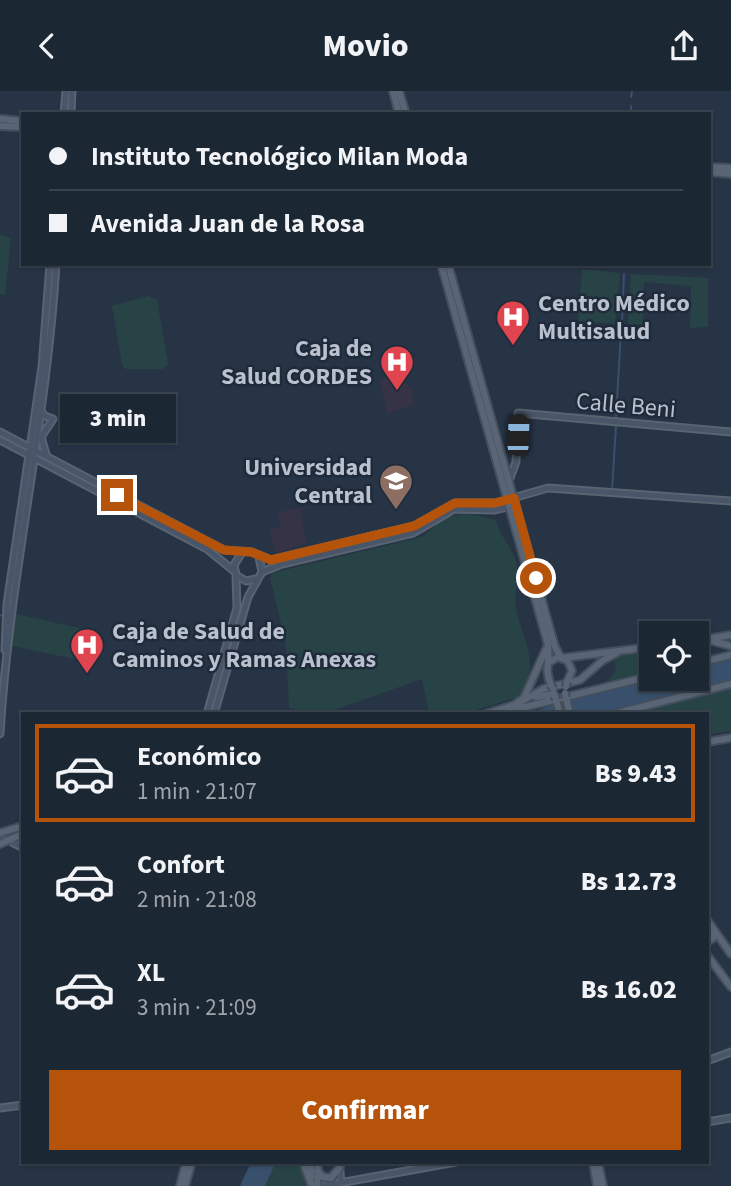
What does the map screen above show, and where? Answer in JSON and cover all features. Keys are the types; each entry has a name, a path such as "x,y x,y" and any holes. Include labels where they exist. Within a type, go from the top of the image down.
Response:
{"main road":[{"path":"64,112 66,91"},
{"path":"71,112 72,91"},
{"path":"393,91 398,112"},
{"path":"399,91 405,112"},
{"path":"0,119 21,121"},
{"path":"0,125 21,127"},
{"path":"711,167 731,168"},
{"path":"711,173 731,174"},
{"path":"0,734 7,604 31,456 42,367 50,266"},
{"path":"32,446 48,368 56,266"},
{"path":"442,266 555,647 571,667 567,690 570,712"},
{"path":"449,266 509,481 511,502 547,641 547,665 559,712"},
{"path":"41,409 45,417 53,419 41,437 44,451 51,459"},
{"name":"Calle Beni","path":"509,481 516,462 519,413 731,432"},
{"path":"0,432 32,446 51,459 229,552 251,552 260,557 275,559 412,530"},
{"path":"0,440 207,549 246,581 282,564 412,530 455,503 511,502 553,488 731,501"},
{"path":"208,712 237,608 235,560 243,553"},
{"path":"215,712 246,602 260,575 260,557"},
{"path":"709,640 731,637"},
{"path":"709,640 731,646"},
{"path":"518,706 531,687 547,641"},
{"path":"547,665 552,659 639,649"},
{"path":"518,706 543,689 580,680 601,661 620,651"},
{"path":"709,661 731,655"},
{"path":"494,712 639,679"},
{"path":"506,712 539,695 554,692 559,684 567,690"},
{"path":"622,712 731,684"},
{"path":"709,742 731,738"},
{"path":"0,834 21,827"},
{"path":"0,834 21,847"},
{"path":"0,845 21,835"},
{"path":"709,941 713,938 710,925"},
{"path":"710,925 731,954"},
{"path":"709,958 731,988"},
{"path":"709,1060 731,1052"},
{"path":"0,1109 21,1107"},
{"path":"709,1122 731,1118"},
{"path":"183,1186 186,1164"},
{"path":"183,1186 191,1164"},
{"path":"304,1164 314,1186"},
{"path":"312,1164 314,1186"},
{"path":"314,1186 318,1164"},
{"path":"317,1170 323,1177 331,1178 340,1164"},
{"path":"340,1164 341,1183"},
{"path":"323,1186 445,1164"},
{"path":"595,1164 597,1186"},
{"path":"596,1164 603,1186"}],"shaded area":[{"name":"Caja de Salud CORDES","path":"403,370 404,383 412,387 413,405 387,414 380,381"},
{"path":"301,507 306,544 275,553 270,531 280,526 278,512"}],"green space":[{"path":"0,234 11,238 5,295 0,294"},
{"path":"582,269 620,273 615,324 578,321"},
{"path":"631,274 708,278 708,327 690,328 691,286 644,282 643,325 628,324"},
{"path":"148,296 157,300 168,364 163,369 126,369 122,365 112,306"},
{"path":"466,513 496,520 515,559 516,607 530,661 530,671 522,696 468,712 429,712 422,679 329,712 305,712 289,708 286,644 270,578 272,573 422,537 444,518"},
{"path":"16,614 88,630 84,661 12,646"},
{"path":"639,653 639,676 605,683 616,671 614,657"},
{"path":"731,687 731,731 709,735 709,712 636,712"},
{"path":"275,1164 302,1164 307,1186 265,1186"}],"water":[{"path":"731,658 731,682 709,688 709,663"},
{"path":"639,683 639,691 696,691 613,712 534,712 590,693"},
{"path":"250,1164 275,1164 265,1186 240,1186"}],"waterway":[{"path":"67,112 69,91"},
{"path":"631,97 632,91"},
{"path":"631,106 631,112"},
{"path":"622,323 624,274"},
{"path":"616,417 621,332"},
{"path":"612,490 616,426"},
{"path":"18,547 21,528"}],"place":[{"name":"Centro Médico Multisalud","path":"513,347"},
{"name":"Caja de Salud CORDES","path":"397,392"},
{"name":"Universidad Central","path":"396,511"},
{"name":"Caja de Salud de Caminos y Ramas Anexas","path":"87,675"}],"route":[{"path":"117,495 224,550 251,552 271,560 414,526 438,510 455,503 495,503 514,498 536,578"}]}
